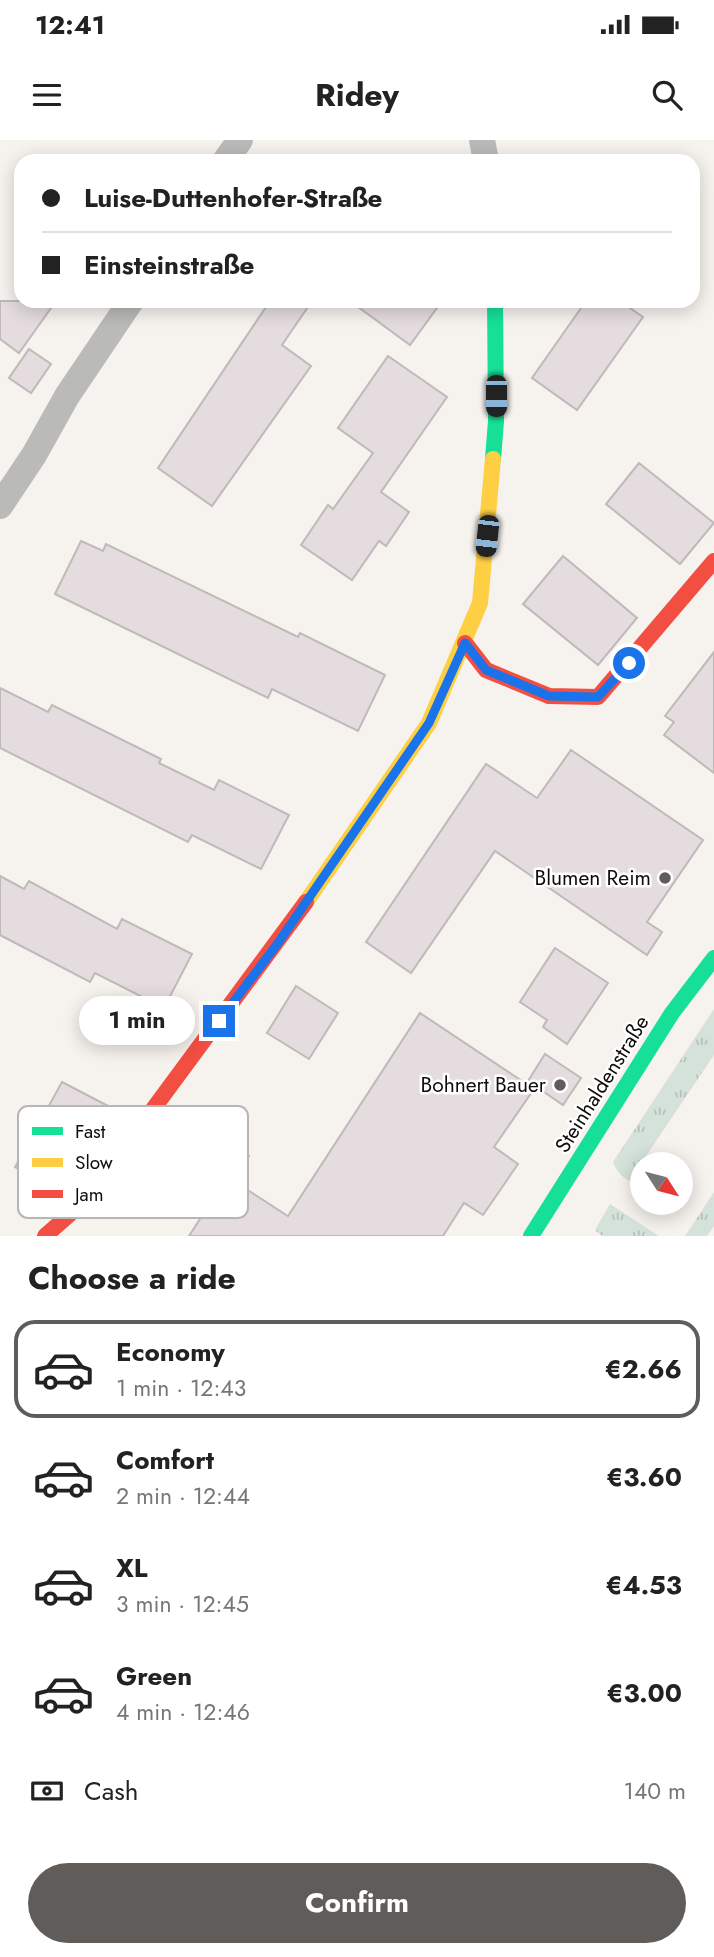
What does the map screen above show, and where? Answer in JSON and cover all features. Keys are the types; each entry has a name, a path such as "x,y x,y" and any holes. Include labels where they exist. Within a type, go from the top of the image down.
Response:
{"street":[{"path":"0,506 34,455 67,396 126,308"},
{"path":"156,1106 285,933 429,723 465,643 480,603 487,536 496,421 495,308"},
{"path":"465,643 486,670 549,696 598,697 714,561"},
{"name":"Steinhaldenstraße","path":"531,1236 672,1013 714,958"},
{"path":"45,1236 66,1218"}],"green space":[{"path":"714,1009 714,1055 649,1152 630,1152 630,1181 613,1162"},
{"path":"714,1192 714,1226 707,1236 685,1236"},
{"path":"610,1204 659,1236 602,1236 595,1230"}],"building":[{"path":"0,301 14,301 14,308 51,308 19,353 0,339"},
{"path":"265,308 307,308 282,345 311,366 212,506 158,468"},
{"path":"360,308 437,308 410,345"},
{"path":"581,308 630,308 643,317 577,410 532,378"},
{"path":"29,349 51,364 31,393 9,378"},
{"path":"388,356 447,397 381,492 409,512 386,546 379,541 352,580 301,545 328,505 333,509 373,453 338,428"},
{"path":"639,463 714,523 680,564 606,504"},
{"path":"81,541 103,551 106,544 298,637 300,633 385,675 358,731 272,689 268,698 55,594"},
{"path":"563,556 637,618 598,665 523,604"},
{"path":"714,652 714,773 664,735 674,722 665,716"},
{"path":"0,688 48,712 52,705 161,759 159,763 214,790 219,780 289,815 261,869 192,835 188,842 0,748"},
{"path":"571,750 703,840 647,922 662,932 647,955 495,851 411,973 366,942 486,764 537,798"},
{"path":"0,876 24,889 29,881 117,929 122,919 192,954 164,1008 95,973 90,982 0,935"},
{"path":"555,948 608,983 567,1044 543,1027 547,1020 520,1002"},
{"path":"296,986 338,1013 309,1059 267,1033"},
{"path":"420,1013 534,1089 494,1147 518,1164 483,1215 464,1203 443,1236 189,1236 201,1218 248,1218 248,1190 288,1216"},
{"path":"545,1054 581,1078 563,1105 528,1081"},
{"path":"62,1082 108,1106 49,1106"}],"traffic: fast":[{"path":"493,459 496,421 495,308"},
{"path":"531,1236 672,1013 714,958"}],"traffic: slow":[{"path":"306,902 429,723 480,603 493,459"}],"traffic: jam":[{"path":"465,643 486,670 549,696 598,697 714,561"},
{"path":"155,1106 306,902"},
{"path":"45,1236 66,1218"}],"place":[{"name":"Blumen Reim","path":"665,878"},
{"name":"Bohnert Bauer","path":"560,1085"}],"route":[{"path":"219,1021 278,943 429,723 465,643 486,670 549,696 598,697 629,663"}]}
